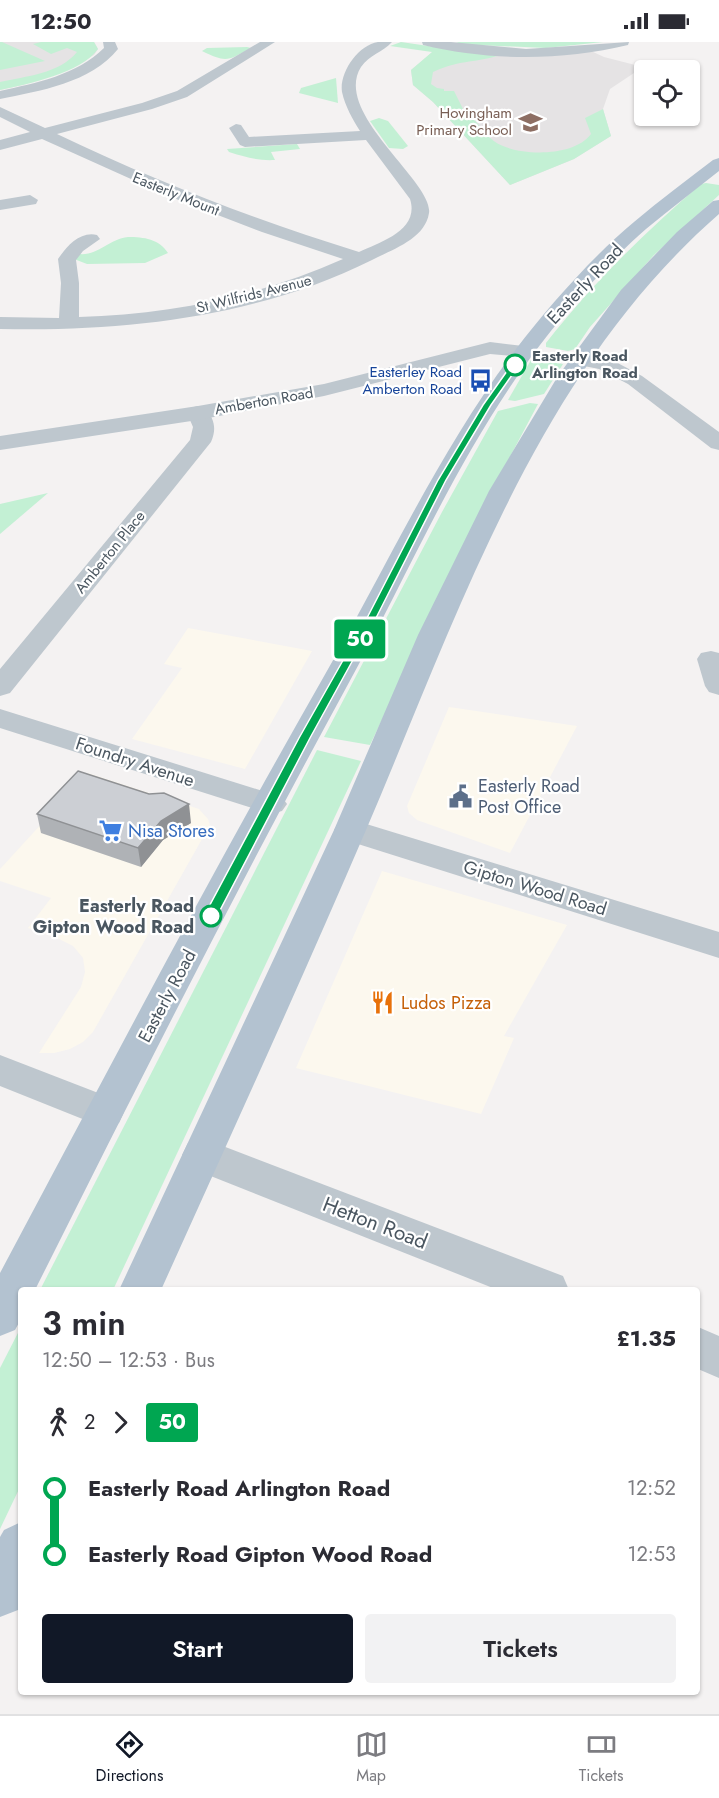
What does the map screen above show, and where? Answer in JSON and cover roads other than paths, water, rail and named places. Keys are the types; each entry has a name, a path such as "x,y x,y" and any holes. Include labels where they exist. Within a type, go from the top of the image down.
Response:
{"main road":[{"name":"Easterly Road","path":"0,1316 105,1112 271,804 304,738 371,618 442,480 487,405 525,351 576,290 638,227 712,175"},
{"path":"141,1287 351,830 432,635 501,491 568,376 628,294 683,236 719,205"},
{"path":"0,1592 18,1553"}],"street":[{"path":"0,95 53,80 94,63 111,49 109,42"},
{"path":"0,145 147,106 182,94 269,42"},
{"name":"St Wilfrids Avenue","path":"0,323 69,324 172,314 226,304 326,275 361,259 408,232 417,222 422,211 418,198 370,135 351,98 349,82 354,68 364,56 386,42"},
{"path":"428,42 476,50 521,52 573,50 623,42"},
{"name":"Easterly Mount","path":"0,111 125,174 277,233 361,259"},
{"path":"236,128 245,142 370,135"},
{"path":"0,205 30,200"},
{"path":"69,324 70,283 67,259 77,247 91,239"},
{"name":"Amberton Road","path":"0,443 198,413 324,390 490,348 525,351"},
{"path":"581,360 605,364 635,380 719,444"},
{"name":"Amberton Place","path":"0,687 200,442 205,432 205,423 198,413"},
{"path":"711,658 719,686"},
{"name":"Foundry Avenue","path":"0,718 271,804"},
{"name":"Gipton Wood Road","path":"351,830 719,945"},
{"path":"0,1070 105,1112"},
{"name":"Hetton Road","path":"202,1155 540,1287"},
{"path":"700,1349 719,1356"}],"place":[{"name":"Hovingham Primary School","path":"530,122"},
{"name":"Easterly Road Arlington Road","path":"515,365"},
{"name":"Easterley Road Amberton Road","path":"480,381"},
{"name":"Easterly Road Post Office","path":"460,796"},
{"name":"Nisa Stores","path":"110,831"},
{"name":"Easterly Road Gipton Wood Road","path":"211,916"},
{"name":"Ludos Pizza","path":"383,1003"}]}
